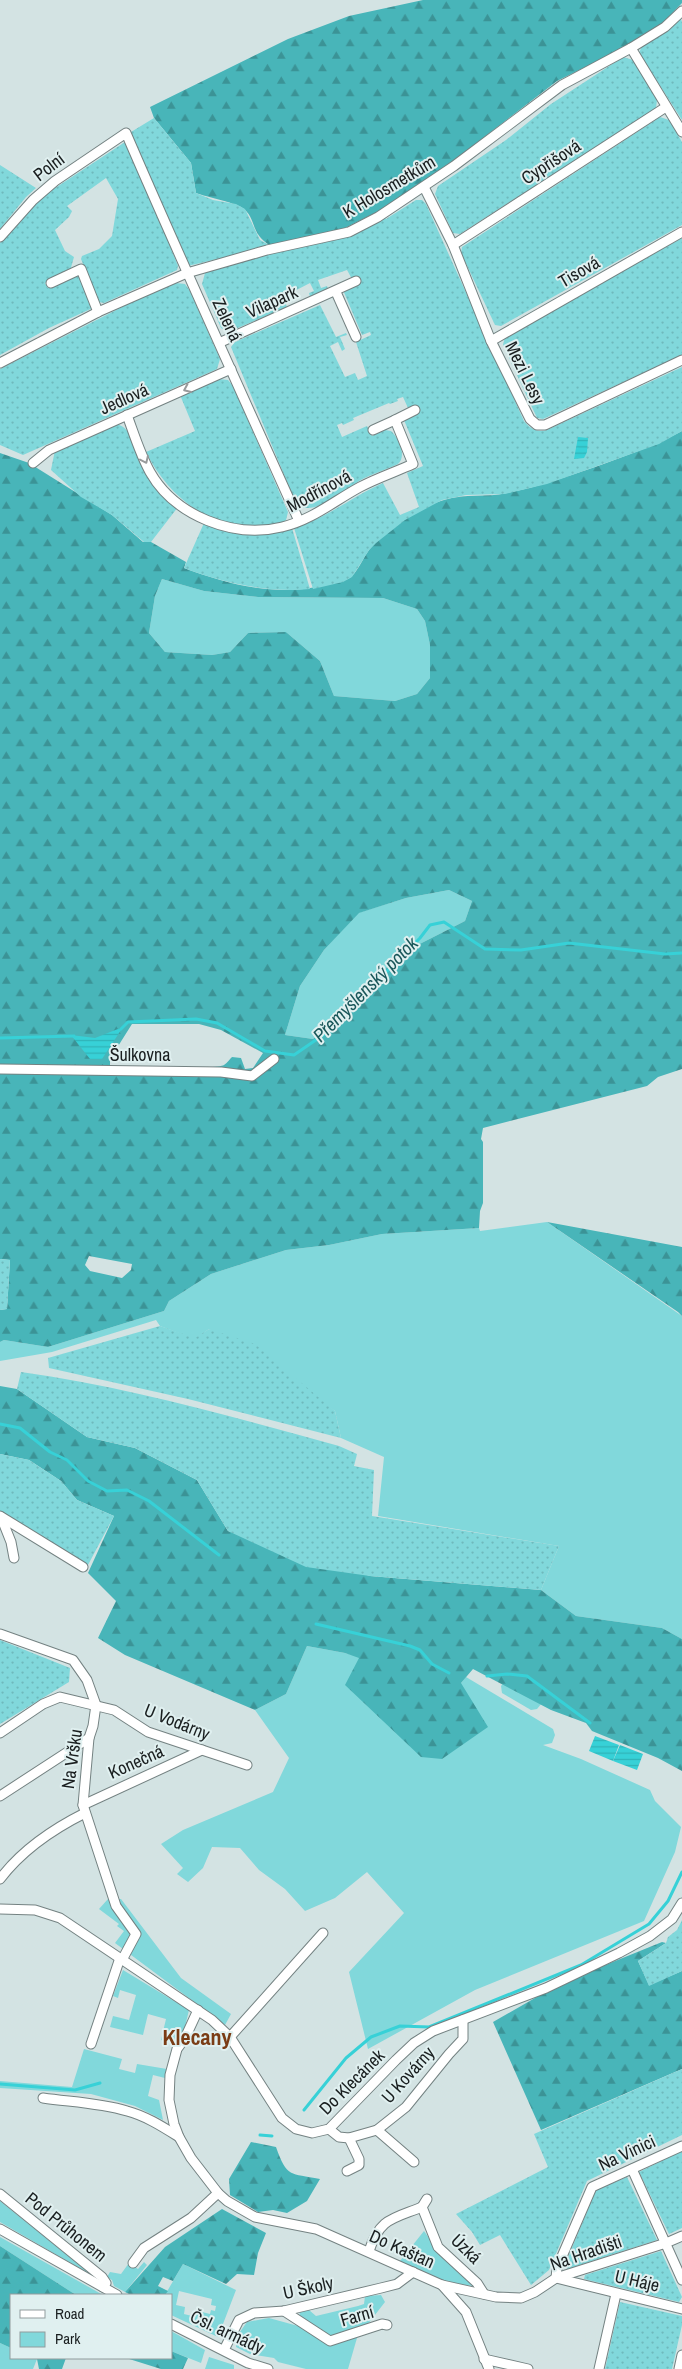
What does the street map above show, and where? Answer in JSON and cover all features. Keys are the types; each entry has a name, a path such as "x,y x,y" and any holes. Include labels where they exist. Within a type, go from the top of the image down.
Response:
{"street":[{"name":"K Holosmetkům","path":"0,363 98,312 186,273 267,250 349,232 378,217 424,187 562,85 631,48 665,27 682,12"},
{"path":"631,48 682,132"},
{"name":"Cypřišová","path":"453,245 666,107"},
{"name":"Polní","path":"0,237 33,200 56,181 126,133"},
{"name":"Zelená","path":"126,133 186,273 221,342 231,369 299,521"},
{"name":"Mezi Lesy","path":"424,187 453,245 491,341 530,419 537,424 546,425 682,360"},
{"name":"Tisová","path":"491,341 682,232"},
{"path":"50,283 81,269 98,312"},
{"name":"Vilapark","path":"221,342 336,292 356,281"},
{"path":"336,292 356,337"},
{"name":"Jedlová","path":"33,463 49,450 231,369"},
{"path":"374,430 415,410"},
{"name":"Modřínová","path":"127,415 151,473 174,500 197,516 221,525 257,531 283,527 299,521 324,510 360,487 413,464 395,420"},
{"name":"Šulkovna","path":"0,1069 221,1072 252,1076 274,1059"},
{"path":"0,1517 11,1542 14,1558"},
{"path":"0,1517 83,1567"},
{"path":"0,1634 73,1660 87,1680 96,1705"},
{"name":"U Vodárny","path":"0,1733 44,1704 60,1697 114,1710 148,1732 246,1765"},
{"name":"Na Vršku","path":"96,1705 93,1726 88,1738 84,1809 116,1906 136,1934 119,1962"},
{"path":"0,1796 88,1738"},
{"name":"Konečná","path":"0,1879 10,1866 56,1828 84,1809 202,1750"},
{"name":"Do Klecánek","path":"0,1909 34,1910 60,1918 119,1962 198,2010 230,2037 282,2118 290,2126 312,2134 329,2129 414,2043 432,2031 546,1988 619,1952 672,1919 682,1902"},
{"path":"230,2037 323,1933"},
{"path":"91,2044 119,1962"},
{"path":"179,2138 169,2100 170,2075 177,2049 185,2038 198,2010"},
{"name":"U Kovárny","path":"348,2138 376,2130 406,2107 463,2039 463,2020"},
{"path":"43,2098 88,2103 128,2111 155,2122 179,2138"},
{"path":"329,2129 340,2137 348,2138 359,2159 359,2165 347,2171"},
{"path":"376,2130 414,2162"},
{"name":"Do Kaštan","path":"179,2138 191,2158 218,2194 226,2201 255,2217 316,2229 442,2285 466,2312 489,2369"},
{"name":"Na Vinici","path":"556,2278 557,2268 592,2188 682,2146"},
{"path":"632,2169 682,2280"},
{"name":"Pod Průhonem","path":"0,2194 102,2277 106,2283 103,2287"},
{"path":"133,2263 144,2248 191,2218 218,2194"},
{"path":"369,2251 381,2226 398,2214 422,2207 427,2199"},
{"name":"Úzká","path":"422,2207 438,2247 477,2282 484,2294"},
{"path":"0,2228 116,2294"},
{"name":"Na Hradišti","path":"442,2285 484,2294 521,2298 535,2292 556,2278 666,2243 682,2236"},
{"name":"U Školy","path":"224,2350 240,2319 254,2313 284,2311 397,2284 413,2272"},
{"name":"U Háje","path":"556,2278 616,2294 682,2308"},
{"path":"599,2369 616,2294"},
{"name":"Farní","path":"284,2311 330,2341 382,2324 387,2325"},
{"name":"Čsl. armády","path":"172,2324 248,2363 268,2369"},
{"path":"679,2369 682,2355"},
{"path":"484,2359 528,2369"}],"green space":[{"path":"423,0 682,0 682,3 659,27 636,42 557,81 439,172 385,208 345,228 271,246 260,237 251,218 244,209 196,193 191,163 154,118 150,107 288,39 349,16"},
{"path":"681,19 682,120 639,53 642,46"},
{"path":"623,57 633,60 657,100 656,108 460,234 453,233 435,194 438,186 506,140 551,104"},
{"path":"660,117 669,120 682,142 682,225 501,326 495,325 461,253 462,247"},
{"path":"154,118 191,163 196,193 213,200 236,204 245,209 260,240 271,246 188,266 184,264 131,132"},
{"path":"128,140 178,266 177,270 104,303 99,302 81,259 82,256 99,249 112,236 118,199 106,178 67,206 72,211 69,217 55,230 65,251 74,257 70,271 45,283 48,288 78,274 82,275 95,307 49,328 0,355 0,243 43,196"},
{"path":"0,165 36,188 26,197 0,229"},
{"path":"416,200 422,200 426,204 524,421 529,426 537,431 547,430 682,367 682,431 659,444 547,484 505,494 466,495 442,500 405,520 376,543 369,550 352,577 343,582 313,589 294,528 318,519 383,483 400,515 419,507 407,473 423,466 404,420 420,412 416,405 408,408 403,397 397,399 398,401 353,418 354,420 343,425 342,423 337,425 342,437 367,426 372,436 385,430 391,431 401,447 401,461 368,476 327,502 309,508 301,507 295,501 231,347 235,342 320,305 336,337 346,333 347,335 340,337 345,349 342,351 338,342 330,346 345,377 355,373 358,380 367,376 356,342 371,335 370,332 362,335 343,290 361,282 359,276 352,279 347,270 318,280 321,288 327,286 328,289 310,297 309,293 314,291 310,283 283,297 287,307 228,332 221,328 202,284 205,273 211,269 251,259 384,217 386,219"},
{"path":"682,238 682,355 543,419 537,418 503,345 505,337"},
{"path":"176,283 185,284 190,291 220,359 217,369 23,455 0,445 0,369 130,303"},
{"path":"219,379 228,380 233,386 288,512 286,520 280,523 274,525 242,526 224,523 207,516 178,496 155,468 146,452 195,431 180,395"},
{"path":"116,424 127,430 143,465 178,507 151,542 144,542 112,515 81,497 51,470 55,450"},
{"path":"682,431 682,1069 658,1077 647,1086 483,1128 481,1139 483,1142 483,1203 480,1211 479,1228 382,1234 329,1245 286,1250 211,1274 169,1301 164,1311 48,1347 4,1340 0,1342 0,1310 7,1309 10,1260 0,1259 0,453 29,463 112,515 143,542 151,542 186,562 184,568 240,585 278,590 297,590 316,587 351,577 369,550 384,535 403,520 435,503 452,498 519,491 598,466","holes":["162,579 204,591 258,597 383,598 417,609 425,621 430,645 430,678 417,694 395,701 334,696 320,661 286,632 248,633 230,652 212,655 165,652 149,633 155,596","449,890 472,901 465,921 398,955 364,992 313,1039 285,1035 300,986 324,950 359,913 406,898","132,1024 199,1024 221,1030 263,1053 253,1068 245,1069 241,1058 232,1057 224,1065 217,1067 188,1068 110,1066 110,1059","89,1256 132,1264 131,1270 122,1278 90,1271 85,1265"]},
{"path":"204,523 263,534 292,528 310,589 278,590 246,586 184,568"},
{"path":"162,579 204,591 258,597 383,598 417,609 425,621 430,645 430,678 417,694 395,701 334,696 320,661 286,632 248,633 230,652 212,655 165,652 149,633 155,596"},
{"path":"449,890 472,901 465,921 398,955 364,992 313,1039 285,1035 300,986 324,950 358,913 406,898"},
{"path":"547,1222 682,1316 682,1639 662,1628 576,1616 541,1590 559,1546 378,1516 384,1457 341,1438 335,1411 209,1329 195,1339 160,1326 156,1320 52,1352 0,1361 0,1342 4,1340 48,1347 164,1311 169,1301 211,1274 286,1250 329,1245 382,1234 479,1228 480,1231"},
{"path":"547,1222 682,1247 682,1316 678,1312"},
{"path":"0,1259 10,1260 7,1309 0,1310"},
{"path":"160,1326 195,1338 209,1329 255,1344 335,1411 341,1438 188,1399 49,1368 48,1358"},
{"path":"21,1372 141,1394 339,1446 357,1454 354,1466 374,1470 372,1516 559,1546 541,1590 370,1576 306,1567 228,1531 197,1480 135,1448 87,1437 17,1389"},
{"path":"0,1386 17,1389 87,1437 135,1448 197,1480 228,1531 370,1576 541,1590 576,1616 662,1628 682,1639 682,1771 658,1758 592,1731 586,1723 551,1710 473,1669 461,1683 488,1727 442,1759 421,1757 345,1685 359,1658 345,1653 307,1646 286,1694 255,1710 125,1655 98,1638 116,1601 88,1573 114,1516 77,1500 61,1481 29,1460 0,1454"},
{"path":"0,1454 29,1460 61,1481 77,1500 114,1516 88,1565 0,1513"},
{"path":"0,1640 70,1668 69,1682 0,1724"},
{"path":"307,1646 345,1653 461,1683 466,1677 553,1729 555,1735 552,1743 543,1745 581,1759 650,1790 655,1801 681,1827 675,1852 644,1921 475,1990 368,2049 349,1972 404,1913 367,1872 335,1898 305,1911 285,1889 259,1870 240,1848 212,1847 203,1868 188,1882 177,1874 183,1868 161,1844 183,1830 273,1792 289,1758 255,1710 286,1694"},
{"path":"505,1681 542,1703 537,1709 531,1710 502,1693 501,1686"},
{"path":"108,1899 121,1899 181,1978 231,2014 225,2025 115,1943 124,1931 117,1926 119,1924 99,1909"},
{"path":"682,1920 682,1971 649,1986 638,1961 666,1943 668,1937 677,1930"},
{"path":"662,1942 666,1943 638,1961 649,1985 682,1971 682,2069 541,2130 493,2022 561,1983"},
{"path":"123,1970 189,2010 184,2031 174,2044 161,2040 166,2019 148,2014 143,2035 110,2027 113,2016 129,2020 136,1995 120,1990 118,1998 113,1996"},
{"path":"84,2049 122,2059 119,2069 135,2073 137,2064 167,2069 165,2078 153,2075 148,2096 159,2100 163,2120 135,2106 91,2094 0,2088 0,2081 72,2087"},
{"path":"682,2069 682,2135 587,2181 549,2270 531,2285 500,2235 480,2245 472,2232 456,2214 548,2167 534,2134"},
{"path":"251,2142 276,2147 283,2164 291,2172 320,2179 307,2201 287,2213 273,2210 258,2212 230,2195 229,2179"},
{"path":"682,2151 682,2228 669,2234 639,2172"},
{"path":"627,2177 657,2240 568,2269 564,2267 596,2190"},
{"path":"0,2201 93,2276 0,2222"},
{"path":"222,2209 266,2233 258,2253 254,2275 237,2274 226,2284 183,2264 173,2281 163,2277 158,2286 168,2291 166,2294 129,2294 125,2292 165,2247"},
{"path":"424,2231 442,2256 473,2286 444,2282 400,2261"},
{"path":"0,2237 101,2294 74,2294 0,2246"},
{"path":"0,2246 74,2294 10,2294 10,2348 0,2343"},
{"path":"661,2251 682,2297 679,2302 584,2279 585,2275"},
{"path":"144,2262 147,2265 125,2292 114,2286 112,2280 107,2277 110,2272 121,2274 129,2263 138,2269"},
{"path":"183,2264 236,2290 218,2337 172,2315 172,2294 166,2294","holes":["179,2291 212,2299 211,2305 216,2306 215,2311 211,2310 210,2314 194,2310 192,2316 184,2314 185,2307 176,2305"]},
{"path":"381,2295 385,2302 357,2338 348,2369 306,2369 278,2362 274,2358 250,2354 236,2347 237,2336 247,2322 269,2318 298,2326 300,2312 309,2310 316,2316 364,2304 365,2296"},
{"path":"620,2302 682,2316 682,2325 672,2369 605,2369"},
{"path":"172,2332 205,2350 201,2363 172,2351"},
{"path":"0,2343 10,2348 10,2359 37,2359 33,2369 0,2369"},
{"path":"172,2351 188,2358 183,2369 161,2369 129,2359 172,2359"},
{"path":"209,2357 234,2365 234,2369 205,2369"},
{"path":"37,2359 66,2359 62,2369 39,2369"}],"shaded area":[{"path":"578,437 588,438 587,452 584,458 574,459"},
{"path":"123,1027 102,1059 90,1059 71,1035 95,1038"},
{"path":"595,1736 619,1745 613,1761 589,1751"},
{"path":"620,1745 643,1754 637,1770 613,1761"}],"waterway":[{"name":"Přemyšlenský potok","path":"121,1029 128,1022 196,1019 217,1023 265,1051 294,1055 326,1033 365,987 390,969 430,925 444,922 485,949 521,950 569,943 665,954 682,953"},
{"name":"Přemyšlenský potok","path":"0,1038 74,1036"},
{"path":"0,1424 20,1428 50,1452 67,1460 88,1481 107,1491 127,1490 149,1501 219,1555"},
{"path":"316,1624 410,1646 420,1650 432,1664 449,1673"},
{"path":"487,1676 507,1674 527,1676 590,1723"},
{"path":"304,2110 346,2058 371,2037 400,2026 429,2027 581,1965 649,1924 668,1901 682,1872"},
{"path":"0,2084 75,2090 100,2083"},
{"path":"260,2135 272,2136"}],"district":[{"name":"Klecany","path":"197,2037"}]}
